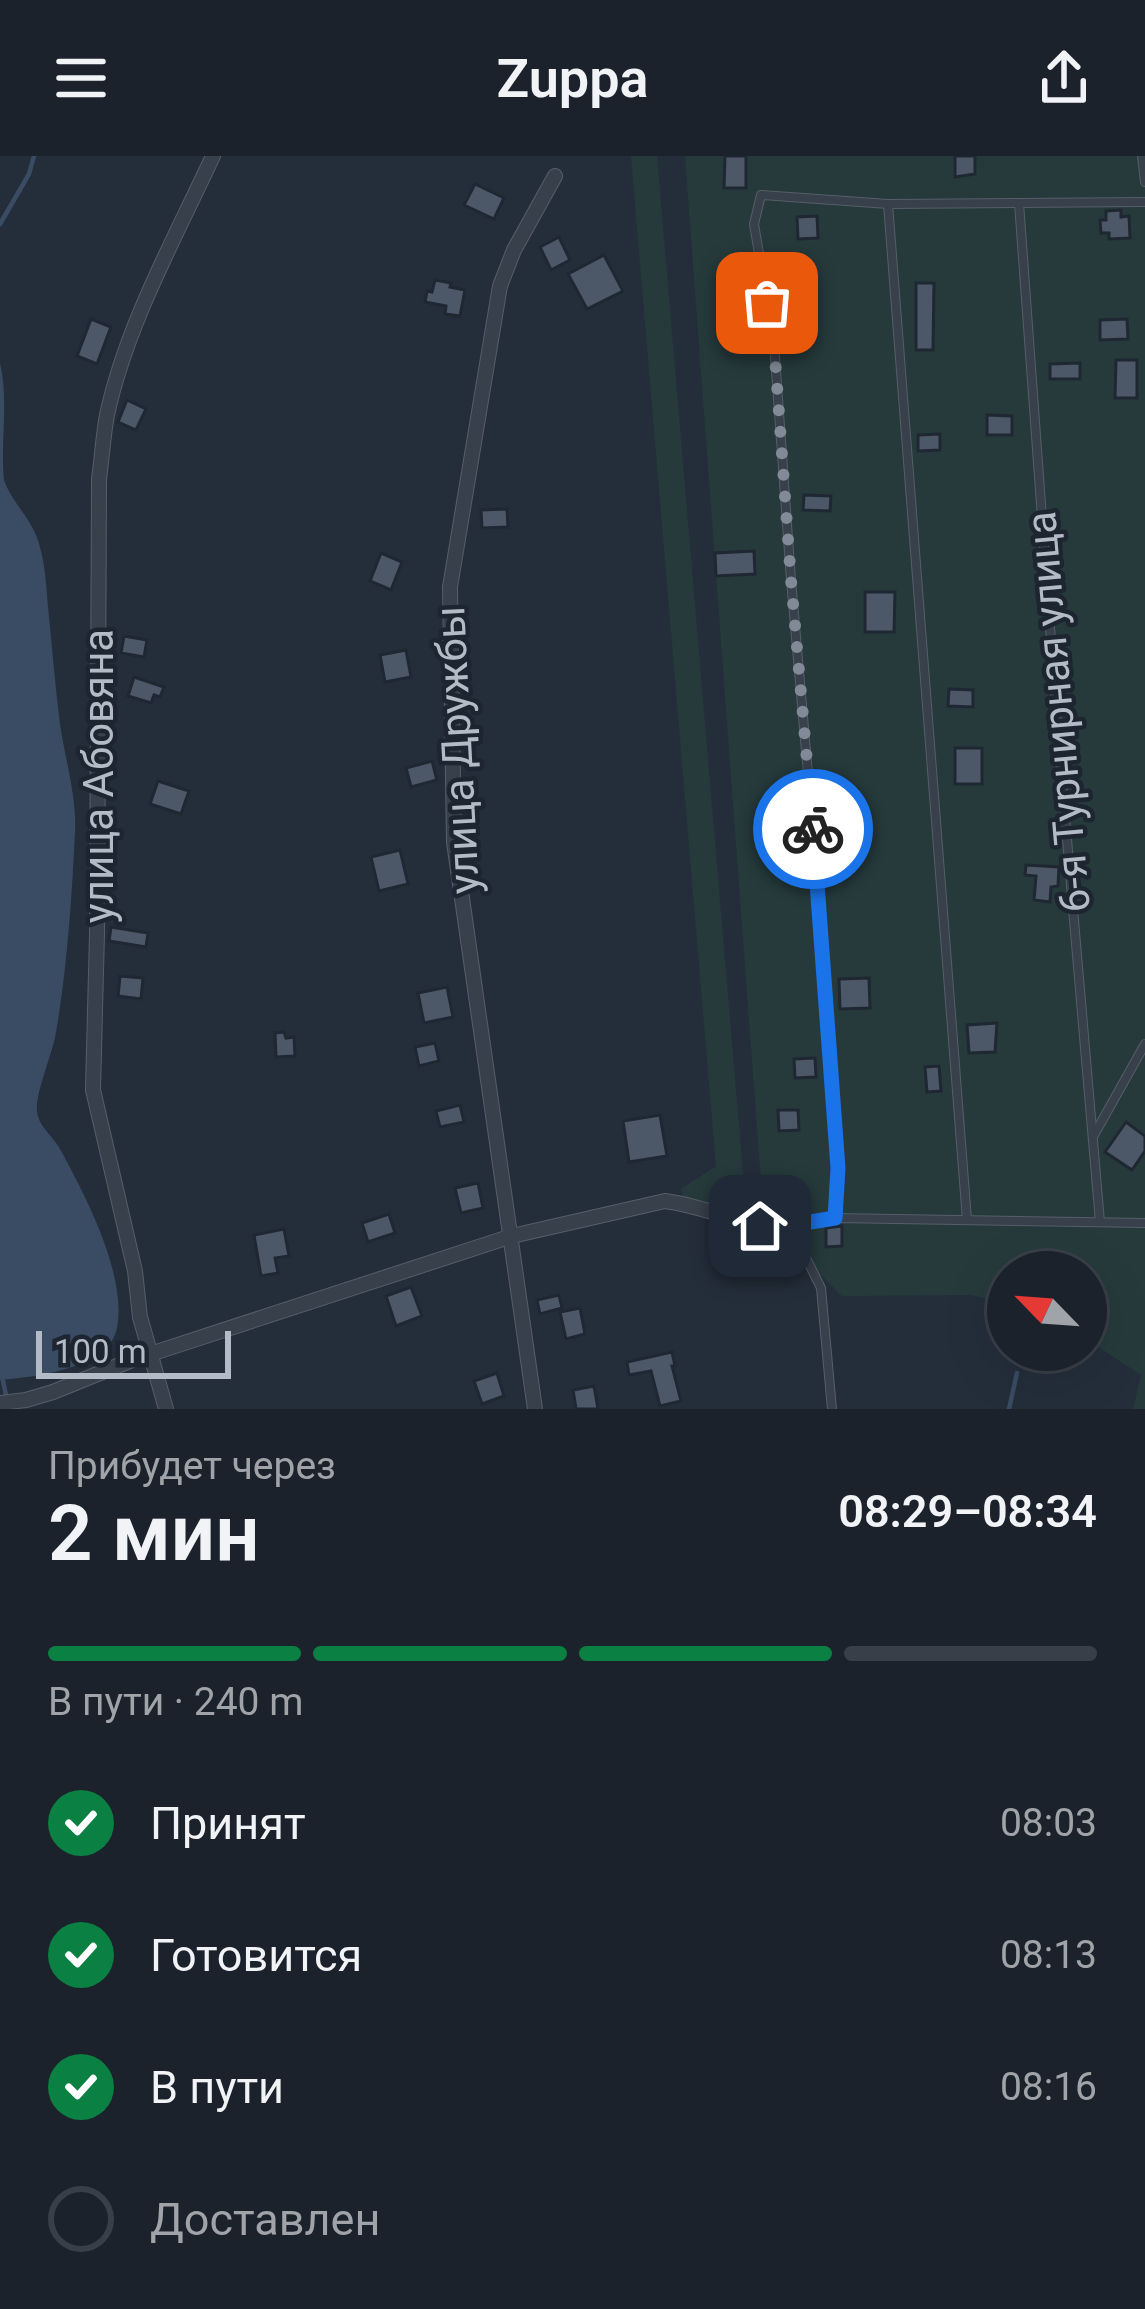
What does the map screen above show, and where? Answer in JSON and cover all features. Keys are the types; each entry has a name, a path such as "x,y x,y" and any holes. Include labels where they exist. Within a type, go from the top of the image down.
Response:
{"street":[{"name":"улица Абовяна","path":"166,1409 140,1317 135,1271 93,1090 99,479 118,376 149,294 213,156"},
{"name":"улица Дружбы","path":"535,1409 454,842 450,587 500,286 555,176"},
{"path":"0,1403 53,1392 512,1236 665,1201 780,1227"}],"lane":[{"path":"1142,156 1145,182"},
{"path":"835,1218 838,1168 774,343 754,224 761,196 888,204 1145,202"},
{"name":"6-я Турнирная улица","path":"1019,203 1100,1222"},
{"path":"888,204 968,1220"},
{"path":"1093,1137 1145,1044"},
{"path":"780,1227 835,1218 1145,1223"},
{"path":"780,1227 803,1252 821,1288 832,1409"}],"green space":[{"path":"631,156 657,156 746,1209 685,1201 681,1189 716,1166"},
{"path":"685,156 1145,156 1145,1409 1133,1409 1141,1375 1107,1353 1107,1251 987,1251 987,1299 842,1296 764,1222"}],"water":[{"path":"0,363 4,480 33,528 41,553 75,819 63,983 37,1111 102,1236 118,1307 117,1328 100,1353 68,1368 0,1380"}],"building":[{"path":"725,156 746,156 746,188 724,188"},
{"path":"955,156 975,156 975,174 955,177"},
{"path":"475,184 504,198 494,219 464,205"},
{"path":"1121,210 1121,217 1129,216 1130,238 1109,239 1109,233 1101,233 1100,220 1106,220 1106,211"},
{"path":"817,216 818,238 798,239 797,217"},
{"path":"559,237 570,260 551,270 540,247"},
{"path":"604,255 623,291 587,309 568,274"},
{"path":"435,280 465,290 460,316 445,314 446,306 425,302"},
{"path":"916,283 934,283 933,350 916,350"},
{"path":"91,319 111,327 97,364 77,356"},
{"path":"1127,319 1128,339 1100,340 1100,320"},
{"path":"1116,360 1137,360 1137,398 1115,398"},
{"path":"1080,363 1080,379 1050,379 1050,364"},
{"path":"127,400 146,409 136,430 118,422"},
{"path":"987,415 1012,416 1012,435 987,435"},
{"path":"940,434 940,450 918,451 918,435"},
{"path":"804,495 831,496 830,511 803,510"},
{"path":"507,509 508,527 482,528 481,510"},
{"path":"754,551 755,574 716,576 715,553"},
{"path":"381,553 402,562 391,590 370,581"},
{"path":"865,592 895,592 894,632 865,632"},
{"path":"124,636 147,640 144,657 121,653"},
{"path":"406,650 411,677 385,682 380,655"},
{"path":"134,677 164,687 160,697 154,695 151,703 128,696"},
{"path":"949,689 973,690 973,707 948,706"},
{"path":"955,748 982,748 982,784 955,784"},
{"path":"432,761 437,780 411,787 406,768"},
{"path":"158,781 189,791 181,814 150,804"},
{"path":"834,828 859,828 859,856 835,857"},
{"path":"400,850 408,884 379,891 371,857"},
{"path":"1026,865 1059,867 1058,886 1051,887 1050,902 1034,900 1036,876 1025,875"},
{"path":"111,927 148,933 146,947 109,941"},
{"path":"120,976 143,978 141,999 118,996"},
{"path":"869,978 870,1008 840,1009 839,979"},
{"path":"447,987 453,1017 424,1023 418,993"},
{"path":"997,1023 995,1052 969,1053 967,1025"},
{"path":"284,1032 286,1038 294,1037 295,1056 276,1057 275,1033"},
{"path":"435,1043 439,1061 419,1066 415,1047"},
{"path":"815,1058 816,1077 795,1078 794,1059"},
{"path":"939,1066 941,1091 927,1092 925,1067"},
{"path":"460,1105 464,1122 440,1127 436,1111"},
{"path":"778,1110 798,1110 799,1130 779,1131"},
{"path":"660,1115 667,1156 629,1162 623,1121"},
{"path":"1126,1122 1145,1136 1145,1151 1132,1170 1105,1152"},
{"path":"478,1183 483,1208 461,1213 455,1188"},
{"path":"389,1214 395,1233 368,1242 362,1223"},
{"path":"842,1226 842,1246 826,1247 826,1228"},
{"path":"284,1229 289,1256 275,1258 278,1273 261,1276 254,1235"},
{"path":"411,1287 422,1316 396,1326 386,1296"},
{"path":"559,1295 562,1308 540,1314 537,1300"},
{"path":"580,1308 585,1334 566,1339 560,1312"},
{"path":"672,1352 681,1401 660,1406 651,1371 629,1375 627,1362"},
{"path":"497,1373 504,1396 482,1404 474,1381"},
{"path":"594,1386 598,1409 576,1409 573,1390"}],"waterway":[{"path":"0,224 34,156"},
{"path":"0,1367 9,1409"},
{"path":"1009,1409 1017,1373"}],"way so far":[{"path":"767,303 813,829"}],"route":[{"path":"760,1226 835,1218 838,1168 813,829"}]}
